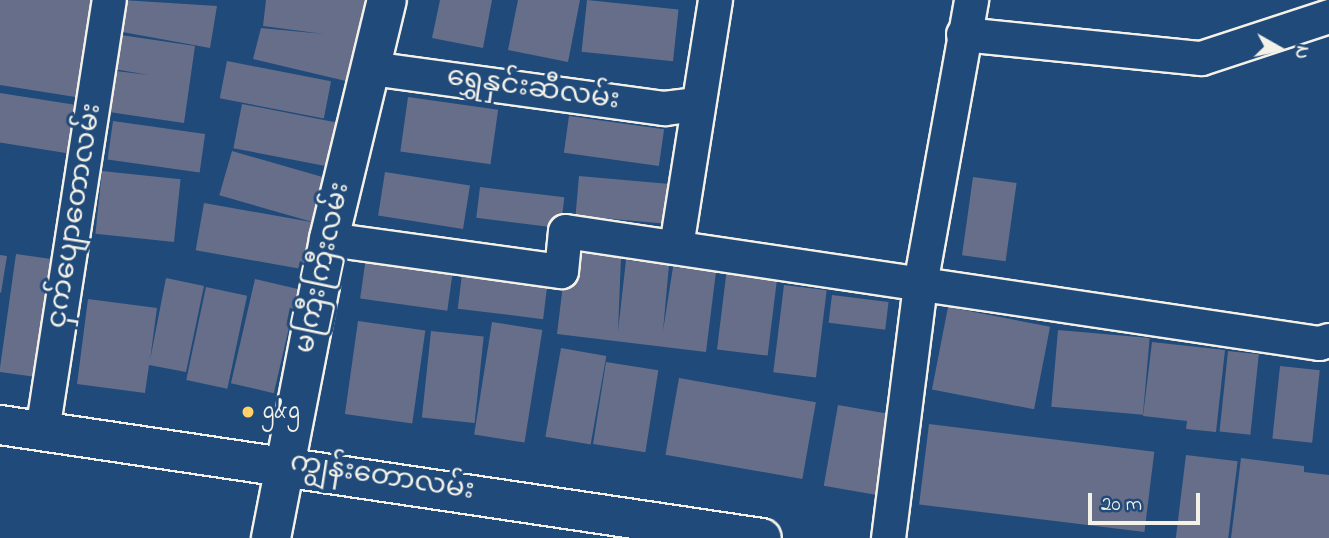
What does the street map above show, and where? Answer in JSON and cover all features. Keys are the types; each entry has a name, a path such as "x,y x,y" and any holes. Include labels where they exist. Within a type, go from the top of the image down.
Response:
{"street":[{"name":"ငှက်ပျောတောလမ်း","path":"42,431 109,0"},
{"name":"မကြီးကြီးလမ်း","path":"271,538 282,463 329,239 387,0"},
{"path":"676,246 695,104 715,0"},
{"path":"888,538 920,284 971,0"},
{"path":"963,34 1201,58 1329,16"},
{"name":"ရွှေနှင်းဆီလမ်း","path":"371,68 664,108 695,104"},
{"path":"329,239 561,271 565,231 1319,343 1329,340"},
{"name":"ကျွန်းတောလမ်း","path":"0,425 282,463 762,538"}],"building":[{"path":"0,0 104,0 88,99 0,85"},
{"path":"122,0 217,6 210,48 117,31"},
{"path":"266,0 365,0 350,82 253,59 261,28 324,34 263,26"},
{"path":"440,0 492,0 483,48 432,38"},
{"path":"518,0 580,0 568,62 508,50"},
{"path":"587,0 678,10 673,61 582,52"},
{"path":"114,34 195,46 184,123 102,111 108,70 149,75 108,68"},
{"path":"227,61 331,81 324,119 220,98"},
{"path":"0,93 81,106 73,154 0,143"},
{"path":"408,97 498,110 490,164 400,151"},
{"path":"242,104 339,123 331,167 233,148"},
{"path":"569,116 664,129 659,166 564,153"},
{"path":"113,121 205,134 200,173 108,160"},
{"path":"232,151 324,177 312,222 219,195"},
{"path":"102,171 181,179 174,242 95,234"},
{"path":"385,172 470,185 463,229 378,215"},
{"path":"579,176 673,184 669,224 576,216"},
{"path":"973,177 1017,183 1006,261 962,255"},
{"path":"480,187 564,197 561,228 476,218"},
{"path":"204,203 311,222 303,269 196,250"},
{"path":"567,251 621,258 618,331 626,260 669,265 663,331 673,267 716,272 706,352 557,334"},
{"path":"16,254 64,261 47,379 0,372"},
{"path":"0,255 7,256 1,293 0,292"},
{"path":"366,257 453,269 447,311 360,299"},
{"path":"463,266 548,276 543,319 458,309"},
{"path":"727,268 778,274 768,356 717,349"},
{"path":"166,278 204,286 186,372 149,365 145,393 77,384 88,299 157,308 150,360"},
{"path":"255,279 298,289 274,393 231,383"},
{"path":"784,285 827,290 816,378 773,372"},
{"path":"206,287 247,296 227,389 186,380"},
{"path":"832,295 889,302 885,330 829,323"},
{"path":"948,307 1050,327 1034,409 932,389"},
{"path":"358,321 425,330 412,424 345,414"},
{"path":"492,322 542,330 525,443 474,435"},
{"path":"1058,330 1150,338 1143,415 1051,407"},
{"path":"431,331 484,337 475,423 422,418"},
{"path":"1152,342 1225,350 1216,432 1186,429 1187,421 1143,416"},
{"path":"561,348 606,356 591,445 545,437"},
{"path":"1228,351 1259,354 1250,435 1220,432"},
{"path":"606,362 658,370 645,452 593,444"},
{"path":"1280,366 1320,370 1312,443 1272,439"},
{"path":"679,378 816,402 802,479 665,455"},
{"path":"838,405 898,416 884,496 824,486"},
{"path":"929,424 1154,452 1144,532 919,504"},
{"path":"1186,455 1238,461 1228,538 1176,538"},
{"path":"1241,458 1304,466 1304,472 1329,475 1329,538 1231,538"}],"place":[{"name":"g&g","path":"248,412"}]}
